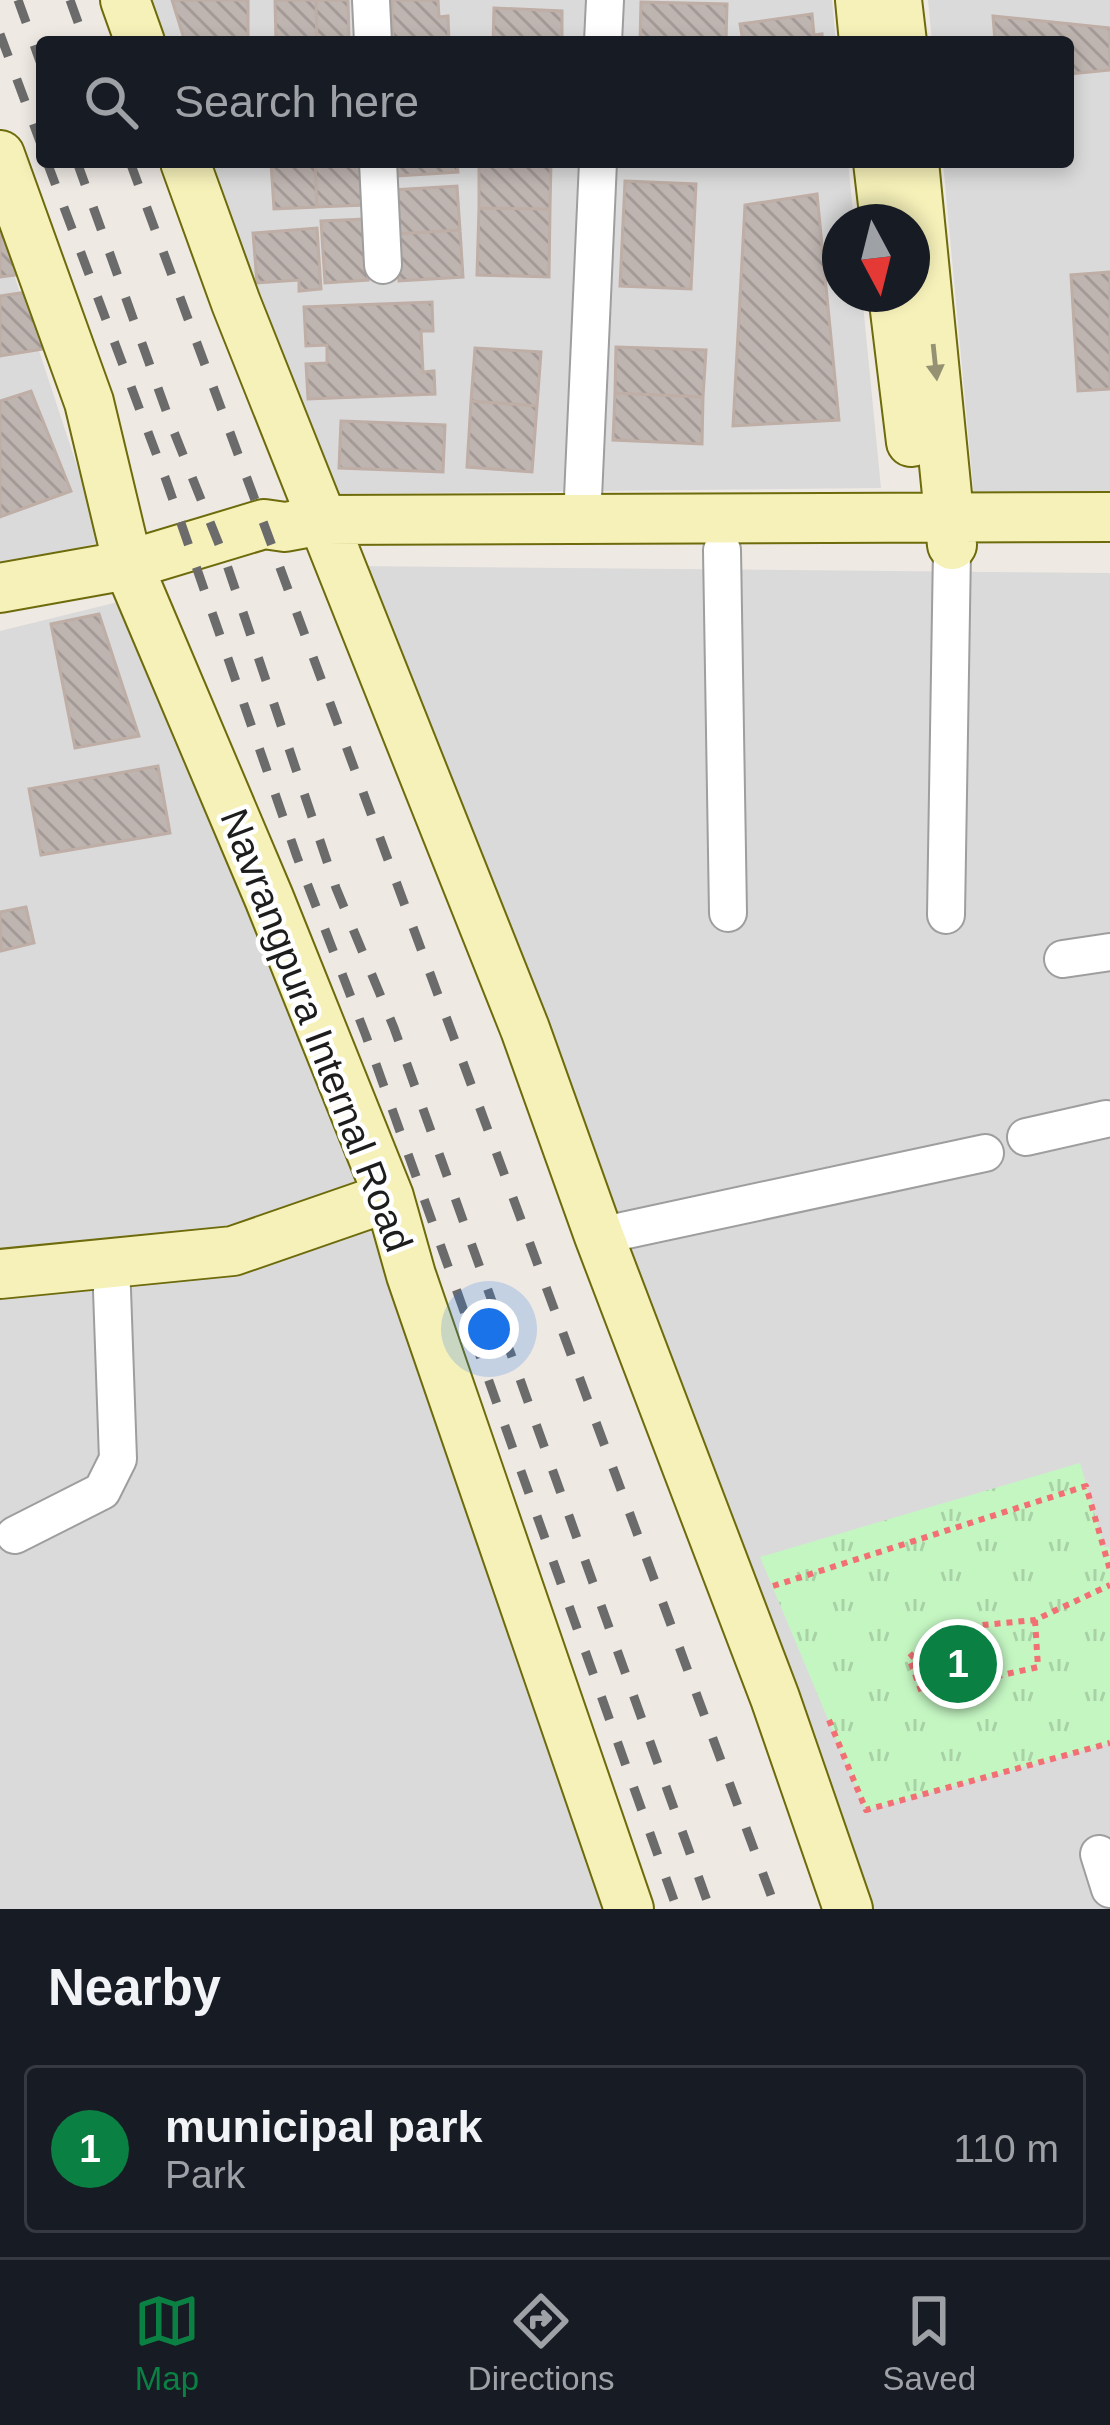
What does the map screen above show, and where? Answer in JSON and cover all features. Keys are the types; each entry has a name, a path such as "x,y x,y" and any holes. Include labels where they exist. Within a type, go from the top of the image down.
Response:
{"street":[{"path":"125,0 138,36"},
{"path":"371,0 373,36"},
{"path":"603,36 605,0"},
{"path":"860,0 864,36"},
{"path":"897,0 901,36"},
{"name":"Navrangpura Internal Road","path":"0,155 89,402 128,565 389,1197 411,1275 629,1909"},
{"path":"186,168 315,533 525,1029 775,1698 848,1909"},
{"path":"378,168 383,265"},
{"path":"582,520 598,168"},
{"path":"879,168 882,204"},
{"path":"914,168 934,534 946,915"},
{"path":"896,312 934,534"},
{"path":"0,588 128,565 263,524 315,533 722,550 1110,517"},
{"path":"315,533 582,520 934,534 1110,550"},
{"path":"722,550 728,913"},
{"path":"1063,959 1110,952"},
{"path":"1026,1137 1109,1123"},
{"path":"599,1236 985,1154"},
{"path":"0,1274 233,1251 389,1197"},
{"path":"15,1534 103,1491 118,1459 111,1262"},
{"path":"1099,1854 1110,1889"}],"path":[{"path":"781,1606 772,1586 1086,1486 1110,1570"},
{"path":"1035,1620 1038,1667 922,1693 909,1658 942,1629 1035,1620 1110,1585"},
{"path":"824,1708 866,1810 1110,1742"}],"shaded area":[{"path":"148,0 832,0 835,36 162,36"},
{"path":"928,0 1110,0 1110,497 974,497 944,168 1074,168 1074,36 931,36"},
{"path":"211,168 849,168 852,204 822,204 822,312 864,312 881,488 332,494"},
{"path":"0,232 102,542 0,566"},
{"path":"357,566 1110,573 1110,1909 862,1909"},
{"path":"118,602 367,1187 233,1230 0,1255 0,631"},
{"path":"386,1211 619,1909 0,1909 0,1297"}],"green space":[{"path":"1080,1463 1104,1547 1110,1547 1110,1743 866,1810 760,1557"}],"building":[{"path":"172,0 248,0 248,36 183,36"},
{"path":"275,0 316,0 317,36 276,36"},
{"path":"316,0 348,0 349,36 317,36"},
{"path":"392,0 438,0 439,17 448,16 449,36 393,36"},
{"path":"641,2 727,4 726,36 640,36"},
{"path":"494,8 562,11 562,36 493,36"},
{"path":"812,14 814,35 822,36 742,36 740,24"},
{"path":"993,16 1110,28 1110,70 1074,73 1074,36 995,36"},
{"path":"271,168 315,168 317,207 274,209"},
{"path":"315,168 362,168 365,205 317,207"},
{"path":"397,168 458,168 458,172 398,176"},
{"path":"479,168 551,168 550,209 479,208"},
{"path":"625,181 696,184 691,289 620,286"},
{"path":"457,186 460,230 396,234 393,190"},
{"path":"817,194 822,312 828,312 839,420 733,426 745,205"},
{"path":"479,208 550,209 549,277 477,275"},
{"path":"364,219 368,280 325,283 321,221"},
{"path":"0,223 23,274 0,277"},
{"path":"317,228 321,289 299,291 299,280 257,283 253,233"},
{"path":"460,230 463,277 399,281 396,234"},
{"path":"1110,272 1110,389 1078,391 1071,275"},
{"path":"40,290 49,348 0,356 0,296"},
{"path":"432,302 433,331 421,331 423,372 434,371 435,394 308,399 306,364 327,363 327,345 306,346 304,307"},
{"path":"616,347 706,350 703,397 615,393"},
{"path":"475,348 541,352 537,406 471,401"},
{"path":"31,391 71,491 0,517 0,401"},
{"path":"615,393 703,397 702,444 613,440"},
{"path":"471,401 537,406 532,472 467,467"},
{"path":"341,421 445,425 443,472 339,468"},
{"path":"99,614 139,736 75,748 51,624"},
{"path":"158,766 170,833 41,855 29,789"},
{"path":"26,907 34,943 1,951 0,912"}],"railway":[{"path":"18,0 36,50"},
{"path":"70,0 83,36"},
{"path":"0,34 36,131"},
{"path":"49,168 166,480 677,1909"},
{"path":"79,168 226,562 336,888 394,1028 710,1909"},
{"path":"132,168 776,1909"}],"place":[{"name":"municipal park","path":"958,1664"}]}
